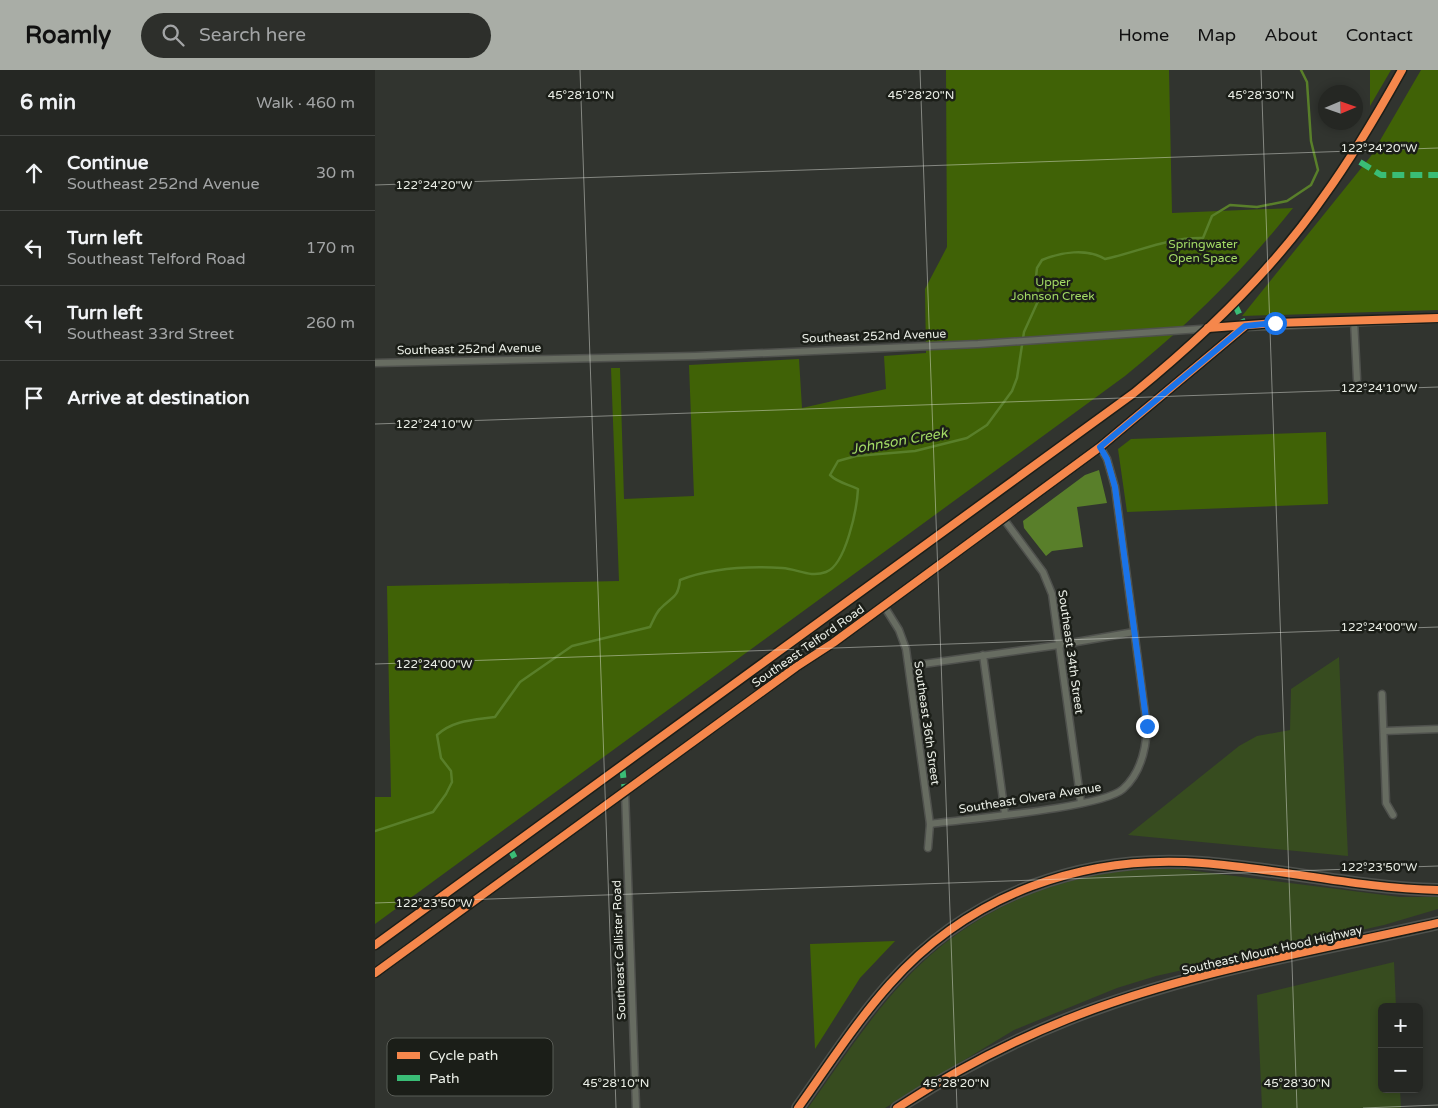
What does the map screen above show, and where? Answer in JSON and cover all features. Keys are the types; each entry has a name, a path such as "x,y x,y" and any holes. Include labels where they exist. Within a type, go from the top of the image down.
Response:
{"highway":[{"path":"798,1108 867,1012 912,961 969,916 1003,897 1046,880 1094,868 1138,862 1167,861 1216,865 1373,886 1438,890"},
{"name":"Southeast Mount Hood Highway","path":"897,1108 943,1080 1007,1046 1107,1005 1187,981 1438,923"}],"street":[{"name":"Southeast 252nd Avenue","path":"375,363 695,356 1006,343 1245,326 1373,319 1438,318"},
{"path":"1354,320 1357,379"},
{"name":"Southeast Telford Road","path":"375,973 884,606 1100,447 1245,326"},
{"name":"Southeast Olvera Avenue","path":"930,824 1107,798 1122,790 1133,779 1144,754 1147,726 1115,487 1107,459 1100,447"},
{"name":"Southeast 34th Street","path":"1003,518 1048,582 1052,594 1081,803"},
{"name":"Southeast 36th Street","path":"884,606 903,640 909,666 930,824 928,848"},
{"path":"909,666 1059,645 1134,632"},
{"path":"983,655 1005,814"},
{"path":"1383,694 1386,803 1393,815"},
{"path":"1384,731 1438,729"},
{"name":"Southeast Callister Road","path":"625,791 636,1108"}],"shaded area":[{"path":"1099,470 1107,503 1077,507 1083,547 1052,551 1046,556 1024,528 1023,521 1085,475"},
{"path":"1339,657 1348,856 1128,835 1239,746 1257,736 1290,730 1291,689"},
{"path":"1180,869 1400,897 1438,897 1438,909 1384,925 1156,976 1117,988 1014,1030 885,1108 808,1108 853,1044 889,998 927,958 955,936 983,917 1014,901 1046,889 1079,879 1113,872"},
{"path":"1394,962 1396,1003 1378,1003 1378,1093 1400,1093 1401,1108 1262,1108 1257,995"}],"green space":[{"name":"Upper Johnson Creek","path":"946,70 1169,70 1172,213 1293,208 1254,254 1213,297 1170,338 1125,376 375,924 375,797 391,797 387,586 619,581 611,368 620,368 624,499 694,496 689,365 799,359 802,408 886,389 884,356 926,353 925,289 947,247"},
{"path":"1370,70 1391,70 1370,106"},
{"path":"1421,70 1438,70 1438,310 1242,316 1371,156"},
{"path":"1326,432 1328,504 1127,512 1118,449 1131,439"},
{"path":"895,941 860,978 815,1049 810,944"}],"waterway":[{"name":"Johnson Creek","path":"375,831 433,812 446,794 452,782 451,771 441,758 437,735 443,730 472,720 495,717 520,682 572,646 650,627 659,611 678,591 680,580 717,570 756,567 782,568 809,574 820,574 833,567 845,548 853,522 858,489 840,482 830,475 838,461 856,456 915,451 967,438 987,425 1012,391 1017,378 1024,332 1039,299 1036,277 1037,268 1042,260 1074,252 1090,253 1105,259 1165,242 1203,238 1212,216 1230,205 1257,207 1287,201 1311,185 1318,170 1311,141 1307,82 1301,70"}],"marked path":[{"path":"1360,162 1381,175 1438,175"},
{"path":"1234,303 1245,326"},
{"path":"622,766 625,791"},
{"path":"509,847 520,868"}],"cycle path":[{"path":"375,945 1134,393 1186,349 1236,301 1304,224 1355,150 1402,70"},
{"path":"1208,328 1274,323 1438,318"},
{"path":"375,973 796,667 833,643 1100,447 1245,326"},
{"path":"798,1108 865,1014 890,984 921,953 956,926 992,904 1031,886 1072,874 1114,865 1158,862 1202,863 1261,869 1378,886 1438,890"},
{"path":"897,1108 1002,1048 1068,1019 1113,1003 1204,975 1438,923"}],"route":[{"path":"1147,726 1115,487 1107,459 1100,447 1233,334 1252,324 1275,323"}],"park label":[{"name":"Springwater Open Space","path":"1203,251"}]}
